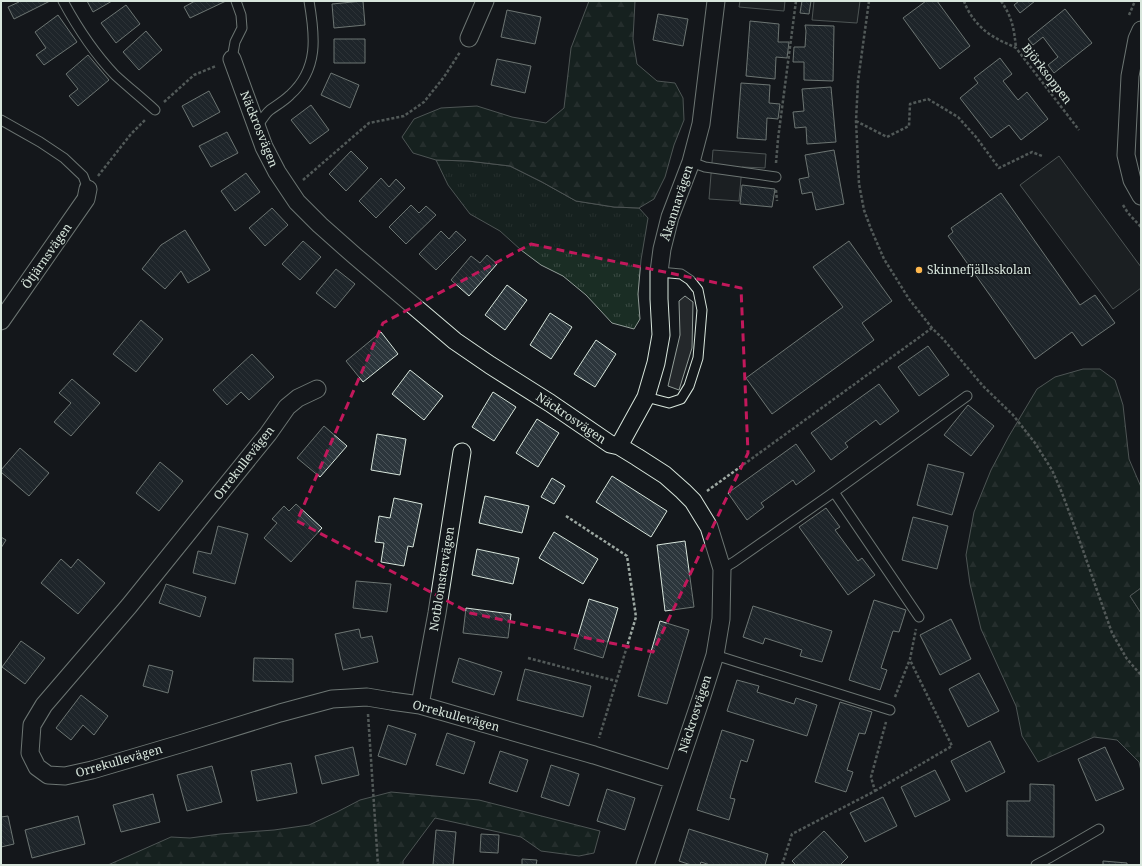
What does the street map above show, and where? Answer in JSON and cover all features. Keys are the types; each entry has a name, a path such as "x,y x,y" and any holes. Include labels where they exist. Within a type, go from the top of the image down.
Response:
{"street":[{"path":"469,38 485,1"},
{"name":"Åkannavägen","path":"619,446 646,397 656,363 661,336 659,272 662,249 670,217 691,162 701,124 716,1"},
{"path":"1141,30 1137,39 1130,76 1126,155 1132,180 1141,196"},
{"name":"Näckrosvägen","path":"232,59 264,146 277,172 297,202 311,216 355,256 455,341 610,444 619,446 665,476 693,501 709,527 722,569 721,619 714,655 702,696 645,865"},
{"name":"Ötjärnsvägen","path":"1,321 86,199 88,189"},
{"name":"Orrekullevägen","path":"317,389 298,398 287,407 268,434 129,606 44,705 32,725 30,753 37,767 48,775 65,776 92,770 180,744 280,712 332,699 367,696 420,705 673,780"},
{"name":"Notblomstervägen","path":"420,705 437,613 462,452"}],"lane":[{"path":"63,1 95,51 115,74 155,110"},
{"path":"232,59 235,42 242,28 241,15 236,1"},
{"path":"257,127 269,111 290,96 303,82 310,66 314,48 313,23 309,1"},
{"path":"1,120 40,142 64,158 82,176 88,189"},
{"path":"691,162 705,167 776,176"},
{"path":"646,397 669,403 681,399 689,386 698,358 702,310 698,290 690,280 681,274 659,272"},
{"path":"722,569 834,492 967,396"},
{"path":"834,492 919,617"},
{"path":"714,655 890,710"},
{"path":"1036,865 1099,829"}],"path":[{"path":"777,201 776,176 778,139 796,1"},
{"path":"870,1 858,81 856,121 859,184 864,210 884,259 909,299 932,328 983,386 1013,415 1035,443 1052,470 1078,536 1112,634 1127,659 1141,675"},
{"name":"Björksoppen","path":"964,1 972,16 983,28 996,38 1016,48 1078,130"},
{"path":"1001,1 1010,14 1016,48"},
{"path":"290,191 369,123 404,116 424,102 444,77 469,38"},
{"path":"856,121 887,137 909,126 910,104 928,99 958,117 1000,168 1032,152 1042,156"},
{"path":"693,501 932,328"},
{"path":"566,516 627,556 636,617 594,756"},
{"path":"874,791 871,777 890,710 910,659 919,617"},
{"path":"528,658 617,681"},
{"path":"782,865 792,834 874,791 952,746 910,659"},
{"path":"368,714 378,865"}],"highlighted area":[{"path":"531,244 741,288 748,453 653,652 470,613 297,521 383,323"}],"green space":[{"path":"589,1 635,1 633,39 637,64 657,81 675,83 683,98 684,120 674,145 665,177 654,199 639,208 614,207 576,201 510,166 468,161 436,160 413,153 402,137 414,119 441,108 477,106 512,117 546,123 564,108 571,48"},
{"path":"436,160 468,161 510,166 576,201 614,207 639,208 648,218 641,260 638,294 640,319 634,329 612,323 586,295 563,276 541,265 521,250 500,231 470,214 448,185"},
{"path":"1083,369 1100,369 1115,380 1123,405 1129,459 1141,487 1141,588 1130,596 1141,613 1141,771 1139,762 1117,740 1094,737 1038,762 1022,736 1016,706 981,629 970,584 966,555 974,512 991,470 1037,389 1055,377"},
{"path":"1141,588 1141,613 1130,596"},
{"path":"391,792 479,800 600,831 594,853 579,856 541,851 521,837 435,818 403,861 403,865 108,865 171,837 190,838 309,825 360,800"}],"shaded area":[{"path":"740,1 785,1 784,11 739,7"},
{"path":"814,1 860,1 857,23 812,20"},
{"path":"713,150 766,154 765,168 742,167 739,201 709,199"},
{"path":"1059,156 1141,267 1141,288 1113,309 1020,185"},
{"path":"685,296 693,302 692,348 679,390 668,386 680,335 679,301"}],"building":[{"path":"18,1 50,1 14,19 8,7 19,2"},
{"path":"87,1 112,1 93,12"},
{"path":"195,1 226,1 190,18 184,7"},
{"path":"363,1 365,25 334,28 332,4"},
{"path":"802,1 811,1 809,14 800,13"},
{"path":"926,1 937,1 970,46 940,69 903,18"},
{"path":"1019,1 1035,1 1020,13 1014,5"},
{"path":"126,5 140,24 116,43 101,23"},
{"path":"1065,9 1092,43 1054,73 1048,65 1058,57 1043,37 1033,45 1028,39"},
{"path":"507,10 541,17 535,44 501,37"},
{"path":"658,14 688,19 683,46 653,40"},
{"path":"58,15 77,42 44,65 36,55 46,48 35,32"},
{"path":"750,21 779,24 778,42 789,42 787,58 776,57 775,79 746,76"},
{"path":"805,25 834,26 833,81 804,80 804,62 793,62 794,47 805,47"},
{"path":"146,31 162,50 139,70 123,52"},
{"path":"334,39 365,39 365,63 334,63"},
{"path":"88,55 109,80 78,106 69,96 78,89 66,74"},
{"path":"1000,58 1012,74 1003,81 1018,100 1027,92 1048,119 1021,140 1009,125 991,138 960,98 978,83 974,78"},
{"path":"497,59 531,66 525,93 491,85"},
{"path":"331,73 359,85 350,108 321,95"},
{"path":"741,83 770,85 769,103 780,104 778,119 767,118 766,140 737,138"},
{"path":"831,87 836,142 807,144 806,127 795,128 793,112 804,111 802,89"},
{"path":"209,91 220,112 193,127 182,106"},
{"path":"311,105 329,130 310,144 291,120"},
{"path":"227,132 238,153 211,167 199,146"},
{"path":"834,150 844,204 816,210 812,192 802,194 799,179 809,177 805,155"},
{"path":"351,151 368,168 346,191 329,174"},
{"path":"246,173 260,192 235,211 221,191"},
{"path":"381,178 389,187 396,179 405,188 376,218 359,201"},
{"path":"742,185 775,189 772,207 740,204"},
{"path":"1001,193 1080,305 1095,295 1115,323 1082,346 1072,332 1035,359 948,236 953,232 951,228"},
{"path":"411,205 419,213 426,206 436,215 406,244 389,227"},
{"path":"272,208 288,225 265,246 249,228"},
{"path":"185,230 210,270 188,283 181,271 165,289 142,269 161,245"},
{"path":"441,231 449,239 456,231 466,240 436,270 419,254"},
{"path":"303,241 321,257 300,280 282,264"},
{"path":"849,241 892,301 862,323 874,340 772,414 746,378 843,307 813,267"},
{"path":"487,255 497,264 469,296 451,280 471,256 480,263"},
{"path":"336,269 355,284 335,308 316,293"},
{"path":"507,285 527,300 505,330 485,315"},
{"path":"550,313 572,327 551,359 530,345"},
{"path":"141,320 163,339 136,372 113,354"},
{"path":"381,332 398,354 363,382 346,361"},
{"path":"596,340 616,354 595,387 574,374"},
{"path":"928,346 949,375 919,396 898,367"},
{"path":"252,354 274,377 249,400 241,392 227,405 213,390"},
{"path":"410,370 443,396 424,420 392,394"},
{"path":"72,379 100,403 71,436 54,422 71,403 59,393"},
{"path":"879,384 899,411 880,425 876,420 845,443 848,447 831,460 811,433"},
{"path":"493,392 516,407 494,441 472,427"},
{"path":"968,405 994,426 971,456 944,435"},
{"path":"537,419 559,433 538,467 516,453"},
{"path":"324,426 347,446 320,477 297,458"},
{"path":"377,434 406,439 400,475 371,470"},
{"path":"796,444 815,471 796,485 793,480 761,503 764,507 747,520 728,493"},
{"path":"20,448 49,473 29,496 1,472 1,470"},
{"path":"160,462 183,481 159,511 136,493"},
{"path":"928,464 964,473 952,515 917,505"},
{"path":"612,476 667,511 651,537 596,502"},
{"path":"552,478 565,486 554,504 541,497"},
{"path":"485,496 529,506 522,533 479,523"},
{"path":"394,498 422,504 413,547 408,546 404,566 381,562 384,543 375,542 379,516 390,518"},
{"path":"296,504 322,528 291,562 264,538 277,523 272,519 284,506 289,511"},
{"path":"826,508 840,527 835,530 858,561 862,558 875,575 848,595 799,527"},
{"path":"913,517 948,526 937,569 902,560"},
{"path":"218,526 248,534 235,584 193,573 198,551 211,554"},
{"path":"554,532 598,559 583,584 539,558"},
{"path":"1,537 6,540 1,548"},
{"path":"685,541 694,607 665,611 657,545"},
{"path":"477,549 519,558 513,584 472,575"},
{"path":"61,559 71,568 78,559 105,583 78,614 41,583"},
{"path":"356,581 391,584 387,612 353,608"},
{"path":"166,584 206,597 200,617 159,603"},
{"path":"589,599 618,608 603,658 574,649"},
{"path":"874,600 906,610 899,632 893,631 881,668 887,670 880,690 849,680"},
{"path":"753,606 832,631 822,662 800,656 802,650 765,638 763,644 743,637"},
{"path":"466,608 511,614 508,638 463,633"},
{"path":"951,619 971,659 940,675 920,635"},
{"path":"660,621 689,630 667,704 638,696"},
{"path":"359,629 361,638 372,636 378,662 343,670 335,634"},
{"path":"21,641 45,658 25,684 2,667"},
{"path":"254,658 293,659 293,682 253,681"},
{"path":"459,658 502,672 494,695 452,682"},
{"path":"149,665 173,671 168,693 143,686"},
{"path":"525,669 591,686 583,717 517,700"},
{"path":"979,673 999,711 968,727 949,689"},
{"path":"737,680 759,686 757,692 794,704 796,698 817,705 807,736 727,711"},
{"path":"81,695 108,716 94,735 83,725 71,740 56,728"},
{"path":"840,702 872,712 865,734 859,733 847,770 853,772 846,792 815,782"},
{"path":"388,725 416,734 406,765 378,756"},
{"path":"722,730 754,740 747,762 741,760 730,798 735,799 729,820 697,810"},
{"path":"447,733 475,742 464,774 436,765"},
{"path":"990,741 1005,772 966,792 951,761"},
{"path":"353,747 359,775 322,784 315,756"},
{"path":"1105,747 1124,789 1096,801 1078,759"},
{"path":"500,751 528,760 517,792 489,783"},
{"path":"291,763 297,793 257,801 251,771"},
{"path":"551,765 579,774 569,806 541,797"},
{"path":"212,766 222,802 187,811 177,775"},
{"path":"935,770 950,800 915,817 901,787"},
{"path":"1030,784 1054,785 1054,837 1007,836 1007,801 1030,801"},
{"path":"607,789 635,798 625,830 597,821"},
{"path":"153,794 160,822 121,832 113,805"},
{"path":"883,797 897,826 865,842 850,813"},
{"path":"8,816 14,844 1,847 1,817"},
{"path":"78,816 85,844 32,858 25,830"},
{"path":"689,829 768,854 765,865 710,865 701,862 700,865 691,865 679,861"},
{"path":"436,830 456,832 453,865 433,865"},
{"path":"824,831 848,857 840,865 796,865 792,861"},
{"path":"481,834 499,835 498,853 480,852"},
{"path":"522,859 537,860 536,865 522,865"},
{"path":"1103,861 1127,863 1127,865 1103,865"}],"place":[{"name":"Skinnefjällsskolan","path":"919,270"}]}
